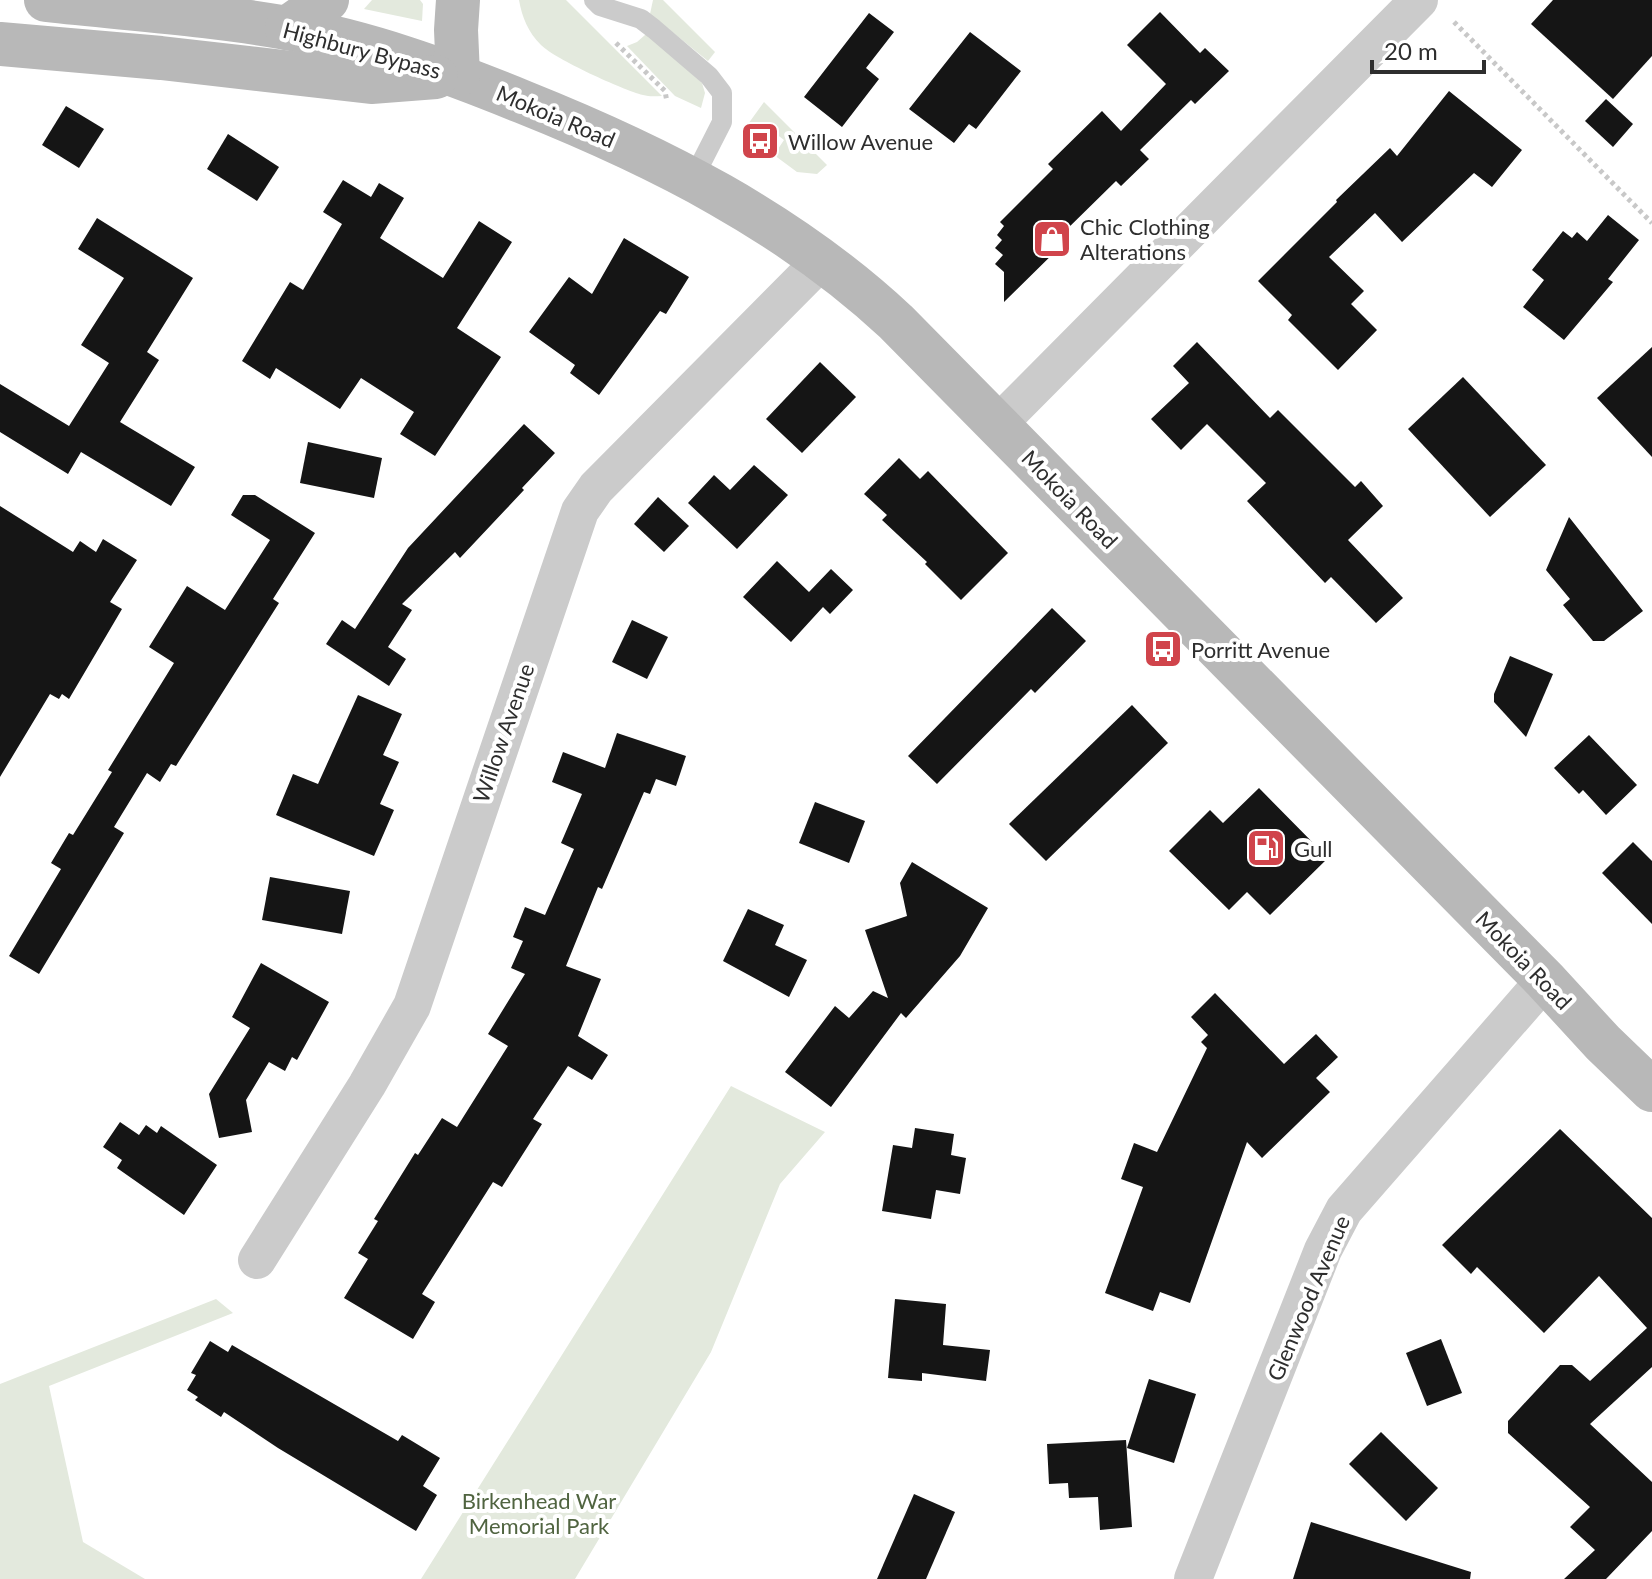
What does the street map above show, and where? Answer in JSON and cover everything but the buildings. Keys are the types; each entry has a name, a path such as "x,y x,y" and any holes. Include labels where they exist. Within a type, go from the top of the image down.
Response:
{"main road":[{"name":"Highbury Bypass","path":"46,0 287,28 381,51 458,75"},
{"path":"287,28 327,0"},
{"path":"458,0 458,75"},
{"name":"Highbury Bypass","path":"0,44 161,58 371,82 458,75"},
{"name":"Mokoia Road","path":"458,75 582,125 693,179 823,259 896,322 1652,1090"}],"street":[{"path":"997,425 1419,0"},
{"name":"Willow Avenue","path":"257,1260 367,1085 412,1006 580,511 596,488 823,259"},
{"name":"Glenwood Avenue","path":"1193,1579 1323,1250 1344,1210 1545,980"}],"lane":[{"path":"594,0 600,6 641,19 709,76 722,93 722,122 693,179"}],"path":[{"path":"1454,22 1652,223"},
{"path":"614,41 665,91 667,102"}],"green space":[{"path":"372,0 420,0 423,4 422,21 364,9"},
{"path":"519,0 566,0 662,96 646,96 621,87 549,51 529,30"},
{"path":"653,0 663,0 715,52 708,61 650,14"},
{"path":"650,35 702,83 705,93 701,108 675,96 627,46"},
{"path":"764,102 827,165 817,174 797,172 774,155 784,140 762,123 752,138 743,131"},
{"name":"Birkenhead War Memorial Park","path":"731,1086 825,1132 780,1184 711,1352 575,1579 421,1579"},
{"path":"216,1299 233,1313 49,1386 83,1542 145,1579 0,1579 0,1384"}],"place":[{"name":"Willow Avenue","path":"760,141"},
{"name":"Chic Clothing Alterations","path":"1052,239"},
{"name":"Porritt Avenue","path":"1163,649"},
{"name":"Gull","path":"1266,848"}]}
